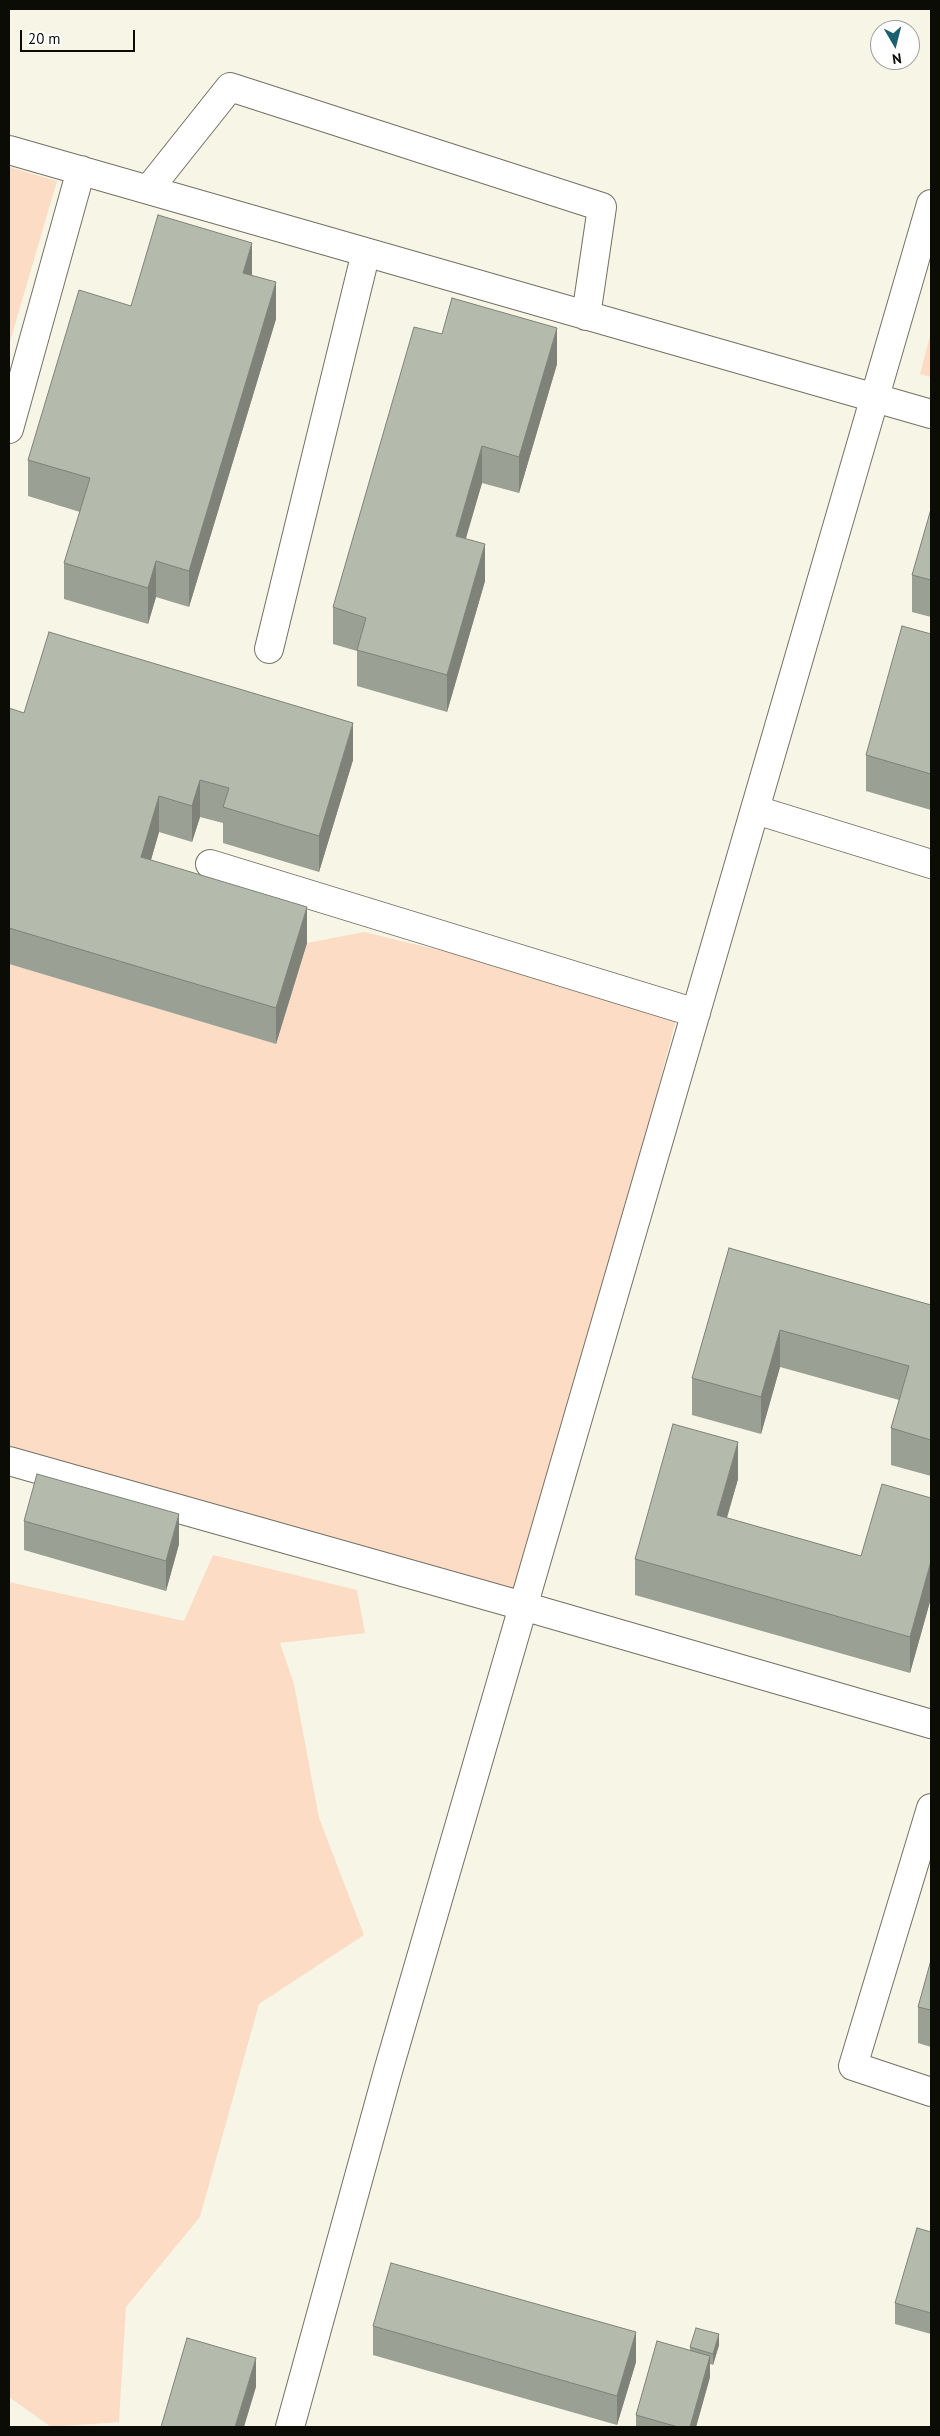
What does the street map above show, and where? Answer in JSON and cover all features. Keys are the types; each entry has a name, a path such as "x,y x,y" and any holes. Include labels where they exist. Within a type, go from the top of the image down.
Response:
{"street":[{"path":"148,190 230,88 602,207 586,316"},
{"path":"9,150 931,414"},
{"path":"9,429 81,170"},
{"path":"290,2427 386,2080 931,204"},
{"path":"269,648 366,252"},
{"path":"756,810 931,864"},
{"path":"210,864 696,1013"},
{"path":"9,1461 524,1606 931,1724"},
{"path":"931,1808 853,2066 931,2092"}],"shaded area":[{"path":"9,167 57,181 9,345"},
{"path":"931,332 931,377 920,374"},
{"path":"364,932 679,1008 523,1606 9,1461 9,964 276,1044 307,943"},
{"path":"213,1555 357,1590 365,1633 280,1643 294,1684 319,1818 364,1935 259,2004 200,2217 126,2307 119,2422 51,2427 9,2397 9,1582 184,1621"}],"building":[{"path":"158,215 252,243 243,273 276,282 189,571 156,561 148,588 64,563 90,478 28,460 79,290 131,306"},
{"path":"452,298 557,328 519,457 482,446 456,536 485,544 447,675 357,650 366,618 333,607 414,327 442,334"},
{"path":"931,509 931,580 912,575"},
{"path":"902,626 931,634 931,774 866,755"},
{"path":"49,632 353,723 319,836 223,807 229,788 200,780 192,806 159,796 141,857 307,907 276,1008 9,928 9,708 24,713"},
{"path":"729,1248 931,1305 931,1440 891,1428 909,1366 780,1330 761,1397 692,1378"},
{"path":"673,1424 738,1442 717,1515 861,1556 882,1484 931,1498 931,1561 910,1637 635,1559"},
{"path":"37,1474 179,1514 166,1561 24,1521"},
{"path":"931,1960 931,2010 918,2007"},
{"path":"917,2228 931,2232 931,2313 895,2303"},
{"path":"391,2263 636,2332 617,2396 373,2326"},
{"path":"696,2328 719,2334 713,2354 690,2347"},
{"path":"187,2338 256,2358 235,2427 161,2427"},
{"path":"657,2341 710,2356 690,2427 678,2427 636,2415"}]}
